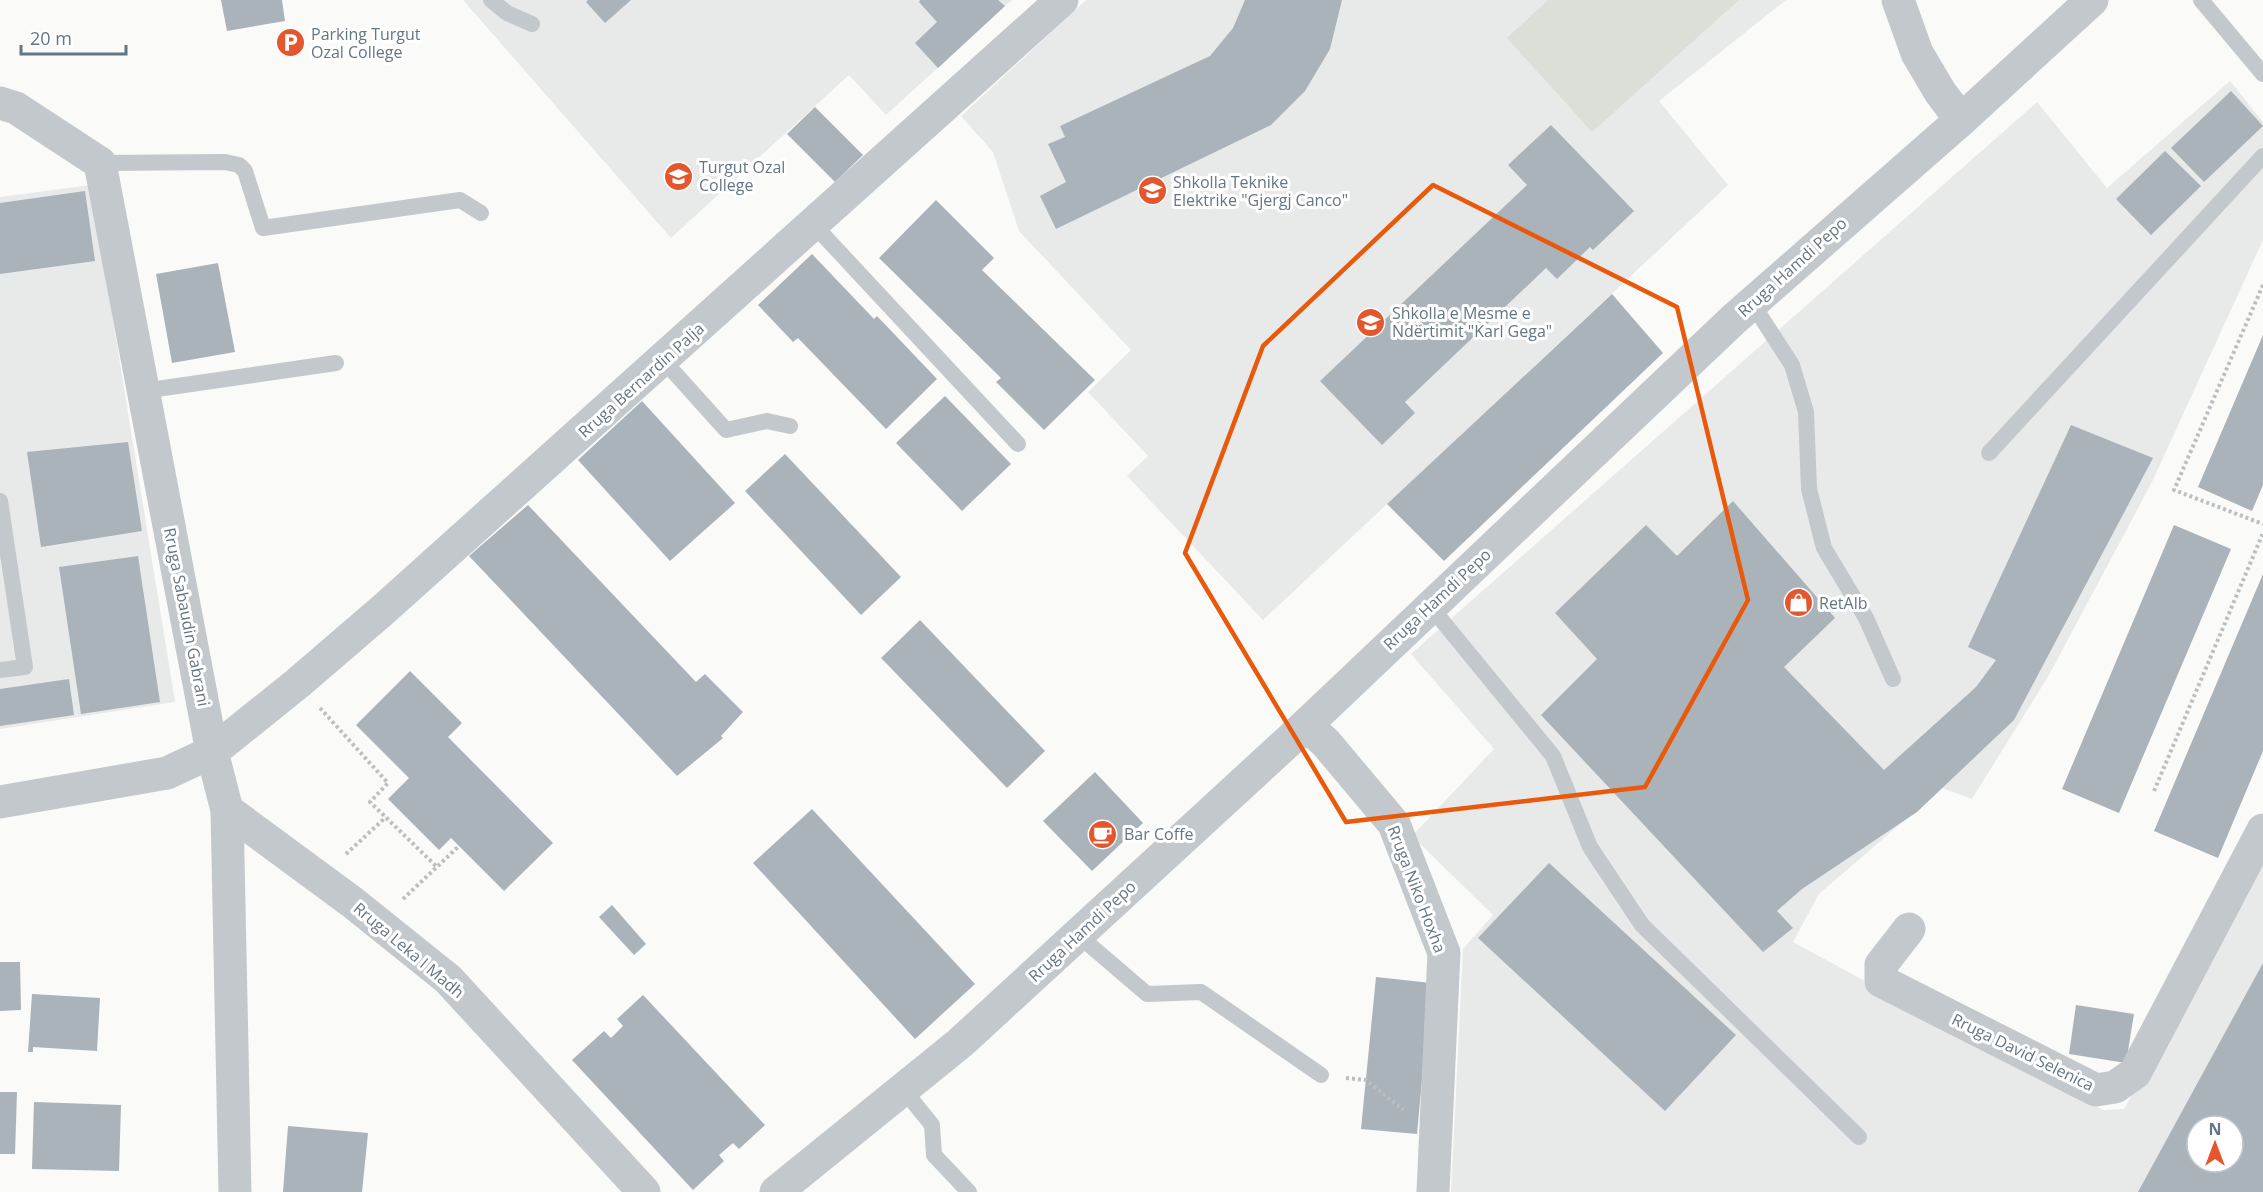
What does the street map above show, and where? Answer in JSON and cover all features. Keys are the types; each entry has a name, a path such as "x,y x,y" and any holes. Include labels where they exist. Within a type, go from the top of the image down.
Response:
{"street":[{"name":"Rruga Bernardin Palja","path":"0,802 167,773 212,752 298,683 377,615 1062,0"},
{"path":"1898,0 1917,53 1940,92 1961,120"},
{"name":"Rruga Hamdi Pepo","path":"776,1192 960,1043 1306,725 1752,303 1961,120 2092,0"},
{"path":"0,102 16,108 100,163"},
{"name":"Rruga Sabaudin Gabrani","path":"100,163 212,752 227,810 236,1192"},
{"name":"Rruga Niko Hoxha","path":"1306,725 1326,742 1394,824 1444,953 1433,1192"},
{"name":"Rruga Leka I Madh","path":"227,810 378,923 448,979 644,1192"},
{"name":"Rruga David Selenica","path":"1909,929 1881,964 1881,981 2096,1090 2115,1087 2135,1073 2263,830"}],"lane":[{"path":"491,0 507,13 532,24"},
{"path":"2201,0 2263,74"},
{"path":"1989,453 2263,156"},
{"path":"100,163 225,162 239,165 245,171 263,228 460,200 481,213"},
{"path":"814,225 1018,444"},
{"path":"1752,303 1791,365 1806,412 1809,489 1824,548 1866,618 1893,679"},
{"path":"663,360 726,430 767,421 790,426"},
{"path":"143,391 336,363"},
{"path":"0,501 25,667 0,670"},
{"path":"1430,606 1553,756 1590,847 1642,925 1859,1137"},
{"path":"1078,935 1147,994 1201,992 1321,1075"},
{"path":"903,1089 932,1125 934,1155 969,1192"}],"path":[{"path":"2263,285 2174,490 2263,524"},
{"path":"2154,791 2263,533"},
{"path":"316,704 388,783 370,802 437,867"},
{"path":"319,879 386,817"},
{"path":"378,923 459,846"},
{"path":"1321,1075 1366,1080 1435,1138"}],"highlighted area":[{"path":"1433,185 1677,307 1748,600 1645,787 1346,822 1185,553 1263,346"}],"shaded area":[{"name":"Turgut Ozal College","path":"463,0 1012,0 886,115 849,75 671,238"},
{"name":"Shkolla e Mesme e Ndërtimit \"Karl Gega\"","path":"1086,0 1786,0 1659,101 1728,185 1263,620 1127,476 1148,456 1088,392 1131,350 1019,231 993,152 961,116"},
{"path":"1548,0 1739,0 1592,132 1507,38"},
{"path":"2230,81 2263,122 2263,240 2152,482 2049,675 1972,799 1942,788 1819,894 1793,942 2103,1110 2124,1109 2217,945 2263,847 2263,1192 1451,1192 1463,949 1493,915 1412,836 1494,749 1411,654 2037,102 2107,188"},
{"path":"91,185 175,702 0,729 0,197"}],"building":[{"path":"221,0 282,0 285,21 227,31"},
{"path":"588,0 631,0 605,23 586,2"},
{"path":"920,0 998,0 1005,6 938,68 915,43 937,22 919,2"},
{"path":"1245,0 1342,0 1330,49 1305,91 1271,125 1056,229 1040,196 1066,182 1048,144 1065,137 1060,126 1210,56 1233,28"},
{"path":"2231,91 2263,126 2204,182 2171,148"},
{"path":"815,107 863,155 835,182 787,134"},
{"path":"1551,125 1634,211 1593,250 1590,247 1557,279 1546,268 1405,402 1415,413 1382,445 1320,381 1527,185 1508,165"},
{"path":"2165,151 2201,186 2151,235 2116,199"},
{"path":"85,191 95,261 0,274 0,203"},
{"path":"936,200 994,258 982,270 1095,380 1044,430 996,382 1001,378 879,258"},
{"path":"812,254 874,319 877,316 937,379 886,429 798,338 793,342 758,305"},
{"path":"218,263 235,352 172,363 156,274"},
{"path":"1612,294 1663,353 1444,561 1387,504"},
{"path":"2263,335 2263,485 2252,511 2198,487"},
{"path":"945,396 1011,464 962,511 896,443"},
{"path":"642,401 735,503 670,561 578,460"},
{"path":"2071,425 2153,458 2014,720 1917,812 1802,889 1777,911 1793,928 1763,952 1541,715 1597,659 1555,613 1646,525 1677,556 1733,501 1835,618 1784,667 1884,770 1976,687 1996,660 1968,647"},
{"path":"128,442 142,531 41,547 27,452"},
{"path":"785,454 901,577 861,615 745,491"},
{"path":"528,505 696,682 705,674 743,712 721,736 723,738 677,776 469,556"},
{"path":"2174,525 2231,549 2119,813 2062,789"},
{"path":"138,556 160,702 81,714 59,567"},
{"path":"2263,574 2263,751 2218,858 2154,831"},
{"path":"920,620 1045,751 1007,788 881,658"},
{"path":"410,671 462,723 448,737 553,843 504,891 451,838 439,850 388,799 409,778 356,725"},
{"path":"69,679 74,715 0,726 0,689"},
{"path":"1095,772 1143,823 1092,871 1043,821"},
{"path":"812,809 975,984 915,1039 753,863"},
{"path":"1549,863 1736,1035 1665,1111 1478,938"},
{"path":"612,905 646,944 634,955 599,917"},
{"path":"0,962 20,962 21,1010 0,1011"},
{"path":"2263,963 2263,1192 2138,1192"},
{"path":"1376,977 1431,983 1417,1134 1361,1129"},
{"path":"32,994 100,998 97,1051 33,1047 33,1052 28,1052"},
{"path":"643,995 765,1125 739,1149 733,1143 719,1155 724,1161 693,1190 572,1060 604,1031 611,1038 623,1026 617,1019"},
{"path":"2076,1005 2134,1014 2126,1063 2069,1054"},
{"path":"0,1092 17,1092 15,1154 0,1154"},
{"path":"34,1102 121,1105 119,1171 32,1169"},
{"path":"288,1126 368,1133 362,1192 283,1192"}],"place":[{"name":"Parking Turgut Ozal College","path":"290,43"},
{"name":"Turgut Ozal College","path":"678,176"},
{"name":"Shkolla Teknike Elektrike \"Gjergj Canco\"","path":"1152,191"},
{"name":"Shkolla e Mesme e Ndërtimit \"Karl Gega\"","path":"1371,322"},
{"name":"RetAlb","path":"1798,603"},
{"name":"Bar Coffe","path":"1103,834"}]}
